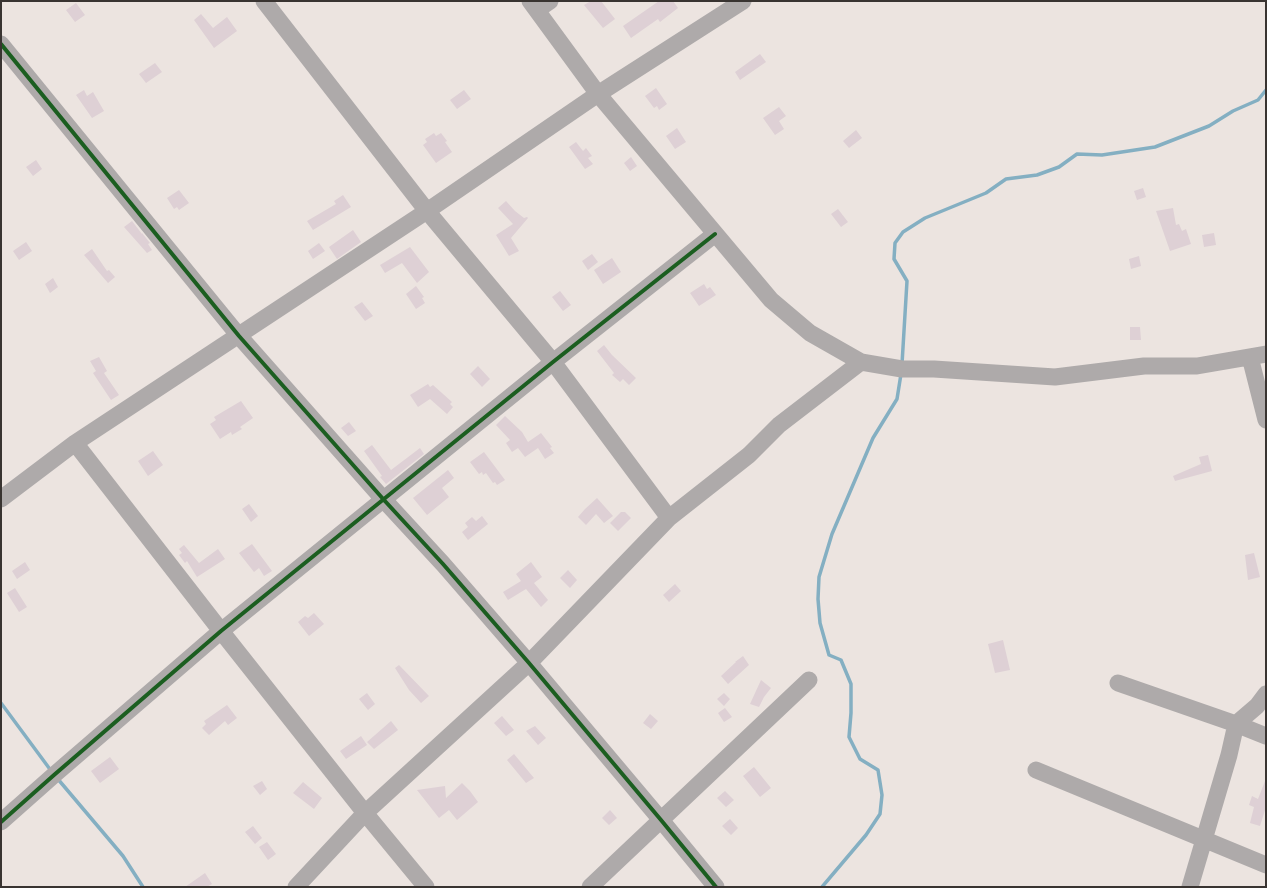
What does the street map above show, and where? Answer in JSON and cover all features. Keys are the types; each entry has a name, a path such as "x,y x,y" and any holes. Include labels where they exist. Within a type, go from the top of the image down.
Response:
{"street":[{"path":"264,1 427,211 553,362 669,518"},
{"path":"1,499 75,443 427,211 598,94 743,1"},
{"path":"539,4 598,94 771,300 810,333 861,362 902,369 934,369 1055,377 1144,366 1196,366 1258,356 1266,420"},
{"path":"1,44 239,336 384,500 443,564 529,663 716,887"},
{"path":"1,822 221,631 553,362 715,234"},
{"path":"296,887 365,813 529,663 669,518 749,455 779,425 861,362"},
{"path":"75,443 221,631 365,813 426,887"},
{"path":"590,887 810,680"},
{"path":"1118,683 1266,736"},
{"path":"1190,887 1229,755 1236,724 1257,706 1266,694"},
{"path":"1036,770 1266,865"}],"building":[{"path":"591,1 601,1 615,19 603,28 584,5"},
{"path":"659,1 673,1 678,8 660,22 658,19 631,38 623,26"},
{"path":"76,3 85,15 75,22 66,10"},
{"path":"201,14 213,28 227,17 237,31 214,48 194,20"},
{"path":"760,54 766,62 740,80 735,72"},
{"path":"155,63 162,72 146,83 139,74"},
{"path":"656,88 667,104 659,110 657,106 654,108 645,96"},
{"path":"84,90 87,96 93,92 104,111 92,118 76,95"},
{"path":"464,90 471,99 457,109 450,100"},
{"path":"779,107 786,116 779,121 784,129 775,135 763,118"},
{"path":"677,128 686,142 675,149 666,136"},
{"path":"856,130 862,138 849,148 843,141"},
{"path":"434,133 436,136 441,133 452,152 436,163 423,145 427,142 425,139"},
{"path":"576,142 583,151 586,148 592,156 588,158 593,164 585,169 569,147"},
{"path":"631,157 637,166 630,171 624,163"},
{"path":"36,160 42,169 33,176 26,167"},
{"path":"1143,188 1146,197 1137,200 1134,191"},
{"path":"179,190 189,203 179,210 177,207 174,209 167,198"},
{"path":"343,195 351,207 313,230 307,221 336,204 334,201"},
{"path":"506,201 524,218 528,218 511,238 519,251 509,256 496,235 513,224 498,208"},
{"path":"1173,208 1176,225 1179,224 1182,231 1186,229 1191,244 1170,251 1156,211"},
{"path":"838,209 848,222 841,227 831,214"},
{"path":"132,221 150,243 148,244 152,250 147,253 124,227"},
{"path":"353,230 361,242 337,259 329,247"},
{"path":"1214,233 1216,245 1204,247 1202,235"},
{"path":"26,242 32,251 19,260 13,251"},
{"path":"319,243 325,251 313,259 308,251"},
{"path":"410,247 429,272 417,283 402,263 385,273 380,265"},
{"path":"92,249 107,271 109,270 115,277 108,283 84,255"},
{"path":"592,254 598,262 588,270 582,261"},
{"path":"1139,256 1141,266 1131,269 1129,259"},
{"path":"612,258 621,272 603,284 594,270"},
{"path":"53,278 58,287 50,293 45,284"},
{"path":"704,284 707,289 710,287 716,295 699,306 690,293"},
{"path":"416,286 424,297 422,298 425,303 416,309 406,294"},
{"path":"560,291 571,305 563,311 552,297"},
{"path":"362,302 373,316 365,321 354,307"},
{"path":"1130,327 1140,327 1141,340 1130,340"},
{"path":"604,345 612,355 636,378 629,385 623,379 620,382 612,375 614,373 597,351"},
{"path":"99,357 107,371 104,373 119,395 111,400 93,373 96,371 90,361"},
{"path":"478,366 490,379 482,387 470,374"},
{"path":"428,384 430,387 433,385 452,402 450,404 453,407 447,414 430,399 418,407 410,395"},
{"path":"241,401 253,418 240,427 242,429 232,435 231,432 220,439 210,424 216,420 214,417"},
{"path":"505,416 522,432 528,442 541,433 552,447 550,448 554,453 545,459 538,448 525,457 518,448 512,452 506,443 510,440 496,425"},
{"path":"349,422 356,431 348,436 341,428"},
{"path":"372,445 391,470 420,448 424,454 386,484 364,451"},
{"path":"153,451 163,465 148,476 138,461"},
{"path":"484,452 505,480 497,485 495,482 493,483 486,473 483,475 482,472 479,474 470,462"},
{"path":"1208,455 1212,471 1175,481 1173,476 1201,464 1199,457"},
{"path":"448,470 454,478 442,488 449,497 427,515 413,498"},
{"path":"597,498 613,516 604,523 596,514 586,525 578,517"},
{"path":"249,504 258,516 251,522 242,509"},
{"path":"621,512 625,512 631,518 618,531 610,523"},
{"path":"482,516 488,524 468,540 462,532 468,527 465,523 472,517 476,521"},
{"path":"252,544 272,571 264,576 259,568 254,572 239,553"},
{"path":"184,545 199,563 218,549 225,559 197,577 187,561 185,563 179,555 182,553 179,549"},
{"path":"1254,553 1260,577 1248,580 1245,555"},
{"path":"25,562 30,570 17,579 12,571"},
{"path":"531,562 542,577 534,583 548,600 541,607 526,589 508,600 503,592 521,581 516,574"},
{"path":"568,570 577,580 570,588 560,578"},
{"path":"675,584 681,591 669,602 663,595"},
{"path":"15,588 27,607 19,612 7,593"},
{"path":"314,613 324,624 309,636 298,622 305,616 308,618"},
{"path":"1003,640 1010,670 995,673 988,644"},
{"path":"743,656 749,665 728,684 721,676"},
{"path":"399,665 429,696 421,703 409,690 395,668"},
{"path":"761,680 771,688 759,707 750,704"},
{"path":"367,693 375,704 368,710 359,699"},
{"path":"724,693 730,699 724,706 717,699"},
{"path":"227,705 237,718 228,725 225,721 209,735 202,728 206,724 204,721"},
{"path":"725,708 732,717 724,722 718,713"},
{"path":"650,714 658,721 651,729 643,723"},
{"path":"502,716 514,730 506,736 494,723"},
{"path":"391,721 398,730 374,749 367,742"},
{"path":"535,726 546,738 538,745 526,731"},
{"path":"361,736 367,745 346,759 340,751"},
{"path":"514,754 534,778 526,783 507,760"},
{"path":"110,757 119,769 100,783 91,771"},
{"path":"754,767 771,788 760,797 743,776"},
{"path":"262,781 267,789 260,795 253,786"},
{"path":"1265,781 1266,807 1260,826 1250,823 1254,807 1249,805 1252,796 1258,799"},
{"path":"303,782 322,798 314,809 293,793"},
{"path":"462,783 478,802 457,820 449,810 439,818 417,790 445,786 446,798"},
{"path":"725,791 734,800 726,807 717,798"},
{"path":"610,810 617,818 609,825 602,818"},
{"path":"730,819 738,828 731,835 722,826"},
{"path":"253,826 262,838 255,844 245,832"},
{"path":"267,842 276,854 268,860 259,847"},
{"path":"205,873 212,884 207,887 185,887"}],"waterway":[{"path":"902,364 907,281 894,259 895,243 903,232 925,218 986,193 1006,179 1037,175 1059,167 1077,154 1102,155 1155,147 1209,126 1233,111 1258,100 1266,90"},
{"path":"822,887 866,835 880,814 882,795 878,770 860,759 849,737 851,684 841,660 829,655 820,623 818,599 819,577 832,534 873,438 897,399 901,374"},
{"path":"1,703 52,772"},
{"path":"57,778 123,856 143,887"}],"cycle path":[{"path":"1,44 239,336 384,500 443,564 529,663 716,887"},
{"path":"1,822 221,631 553,362 715,234"}]}
